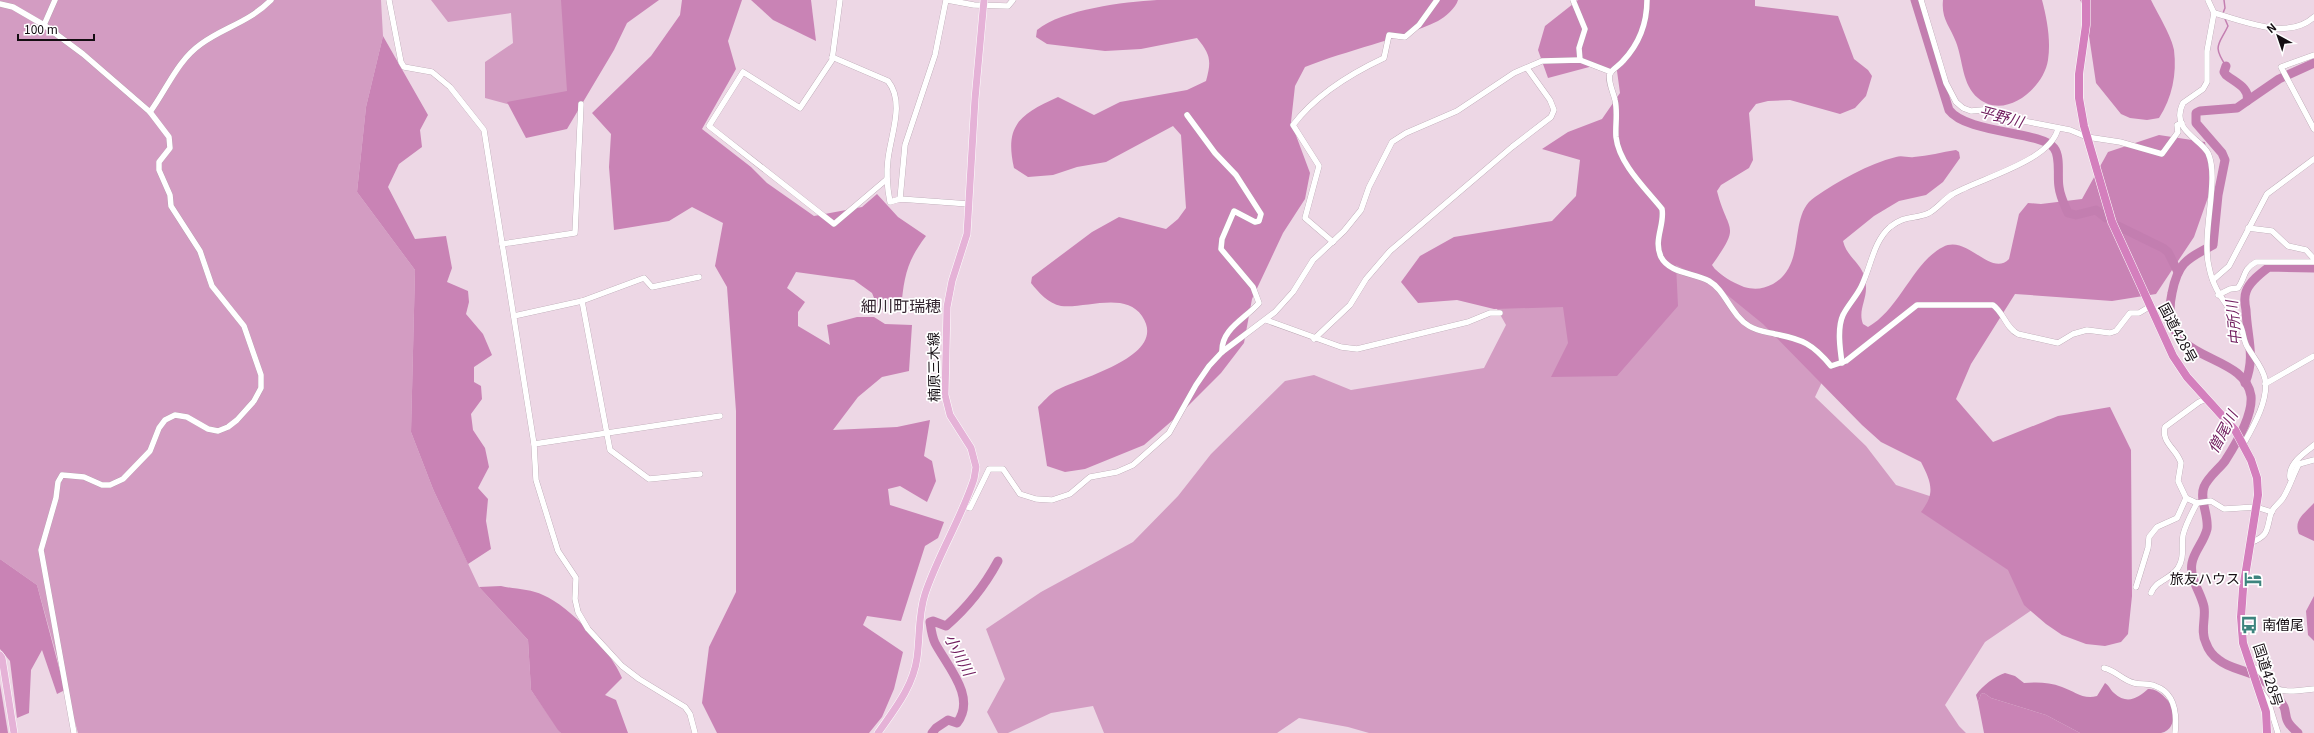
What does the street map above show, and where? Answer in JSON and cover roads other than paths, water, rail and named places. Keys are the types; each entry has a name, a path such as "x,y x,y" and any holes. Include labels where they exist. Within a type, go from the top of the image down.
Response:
{"highway":[{"name":"国道428号","path":"2086,0 2086,25 2078,86 2081,112 2112,222 2149,307 2173,356 2187,377 2235,430 2257,478 2256,507 2243,589 2241,617 2244,643 2266,712 2268,733"}],"main road":[{"name":"楠原三木線","path":"878,733 900,701 910,683 917,660 924,596 964,506 974,479 974,458 971,448 950,415 945,395 949,294 967,234 974,114 984,3"},
{"path":"0,655 2,658 14,733"}],"street":[{"path":"44,25 54,0"},
{"path":"150,112 186,57 202,43 247,20 271,0"},
{"path":"389,0 401,62 404,67 432,72 450,87 484,130 534,444 536,480 558,551 576,578 575,600 578,612 588,629 622,666 639,680 685,707 690,714 694,733"},
{"path":"840,0 832,57 800,108 743,72 709,126 834,224 887,179"},
{"path":"900,199 905,145 935,55 947,0 1008,6 1012,0"},
{"path":"1333,242 1305,218 1319,166 1293,125 1299,116 1344,79 1384,58 1389,35 1405,37 1420,25 1437,0"},
{"path":"1573,0 1585,29 1579,48 1580,60"},
{"path":"1647,0 1646,18 1641,34 1623,61 1611,72 1608,77 1616,107 1616,138 1619,150 1630,168 1662,209 1663,217 1658,231 1658,248 1661,258 1668,265 1711,282 1740,320 1750,327 1801,340 1811,345 1831,366 1842,364 1917,305 1993,304 1998,308 2012,331 2018,334 2058,343 2073,334 2087,330 2110,333 2116,331 2130,313 2139,312 2149,307"},
{"path":"1921,0 1946,83 1956,102 1971,111 1993,109 2008,118 2070,130 2087,137 2120,142 2162,154 2178,132 2177,125 2182,123"},
{"path":"2208,0 2214,13 2207,51 2207,82 2203,89 2183,103 2181,108 2182,123 2186,131 2207,152 2212,171 2205,244 2213,280 2218,295 2240,326 2246,346 2260,366 2265,384 2261,405 2241,441"},
{"path":"0,4 13,7 44,25 83,54 150,112 169,138 170,148 159,162 159,170 170,195 171,206 200,251 215,290 244,326 261,375 261,388 254,401 237,420 228,427 218,431 208,429 187,417 175,415 165,420 150,451 123,479 110,485 102,485 84,477 62,475 58,482 56,498 41,550 74,733"},
{"path":"2214,13 2275,28 2292,29 2306,24 2314,17"},
{"path":"2314,55 2281,67 2314,129"},
{"path":"832,57 888,81 894,89 896,97 896,114 887,179 890,202 900,199 969,204"},
{"path":"964,506 970,508 990,469 1003,469 1020,494 1052,500 1070,494 1090,477 1117,472 1133,465 1169,433 1196,385 1222,352 1266,320 1293,292 1313,260 1333,242 1361,210 1369,187 1392,142 1406,133 1457,111 1497,83 1542,61 1580,60 1611,72"},
{"path":"1314,339 1350,305 1366,279 1386,255 1506,152 1551,117 1554,110 1550,100 1528,68"},
{"path":"502,244 575,233 580,104"},
{"path":"1187,115 1215,153 1236,175 1261,214 1260,221 1255,222 1234,211 1222,239 1221,249 1253,287 1259,303 1230,329 1222,343 1222,352"},
{"path":"1842,364 1840,339 1842,316 1867,276 1881,236 1901,219 1931,212 1954,193 1997,176 2027,159 2050,144 2056,136 2058,128"},
{"path":"2213,280 2228,266 2267,194 2314,159"},
{"path":"2248,228 2272,231 2288,246 2306,250 2314,259"},
{"path":"2218,295 2230,289 2238,288 2244,272 2250,265 2256,262 2314,262"},
{"path":"514,316 582,301 644,278 652,287 699,277"},
{"path":"582,301 610,450 649,479 700,474"},
{"path":"1266,320 1341,348 1356,348 1468,322 1490,313 1500,313"},
{"path":"2265,384 2314,356"},
{"path":"2207,399 2169,424 2164,431 2166,441 2180,460 2178,481 2186,498 2197,503 2211,501 2224,509 2256,507 2272,512"},
{"path":"534,444 720,416"},
{"path":"2290,478 2289,472 2292,464 2314,444"},
{"path":"2250,543 2266,534 2270,526 2272,512 2284,497 2290,478 2299,464 2314,460"},
{"path":"2136,587 2149,537 2157,527 2177,518 2186,498"},
{"path":"2151,593 2156,584 2174,574 2178,568 2183,555 2184,533 2197,503"},
{"path":"2252,667 2260,669 2274,687 2290,691 2314,689"},
{"path":"2104,668 2113,670 2134,683 2149,684 2163,690 2173,702 2176,710 2175,733"},
{"path":"2260,690 2268,701 2278,733"}],"waterway":[{"name":"平野川","path":"1915,0 1949,110 1958,118 1971,124 2035,138 2046,142 2054,148 2056,152 2058,161 2058,183 2062,200 2068,213 2076,215 2096,210 2106,218"},
{"path":"2223,13 2225,8 2224,0"},
{"path":"2225,19 2228,26 2218,45 2218,49 2219,54 2226,66"},
{"name":"僧尾川","path":"2247,101 2279,79 2314,63"},
{"name":"僧尾川","path":"2226,66 2224,72 2244,89 2247,96 2247,101 2237,108 2200,111 2196,113 2196,123 2222,153 2225,160 2218,195 2213,245 2190,258 2177,274 2172,293 2171,316 2177,333 2188,345 2233,370 2245,381 2251,396 2251,404 2247,421 2234,446 2225,461 2211,476 2204,487 2203,502 2207,519 2207,529 2193,559 2192,575 2204,607 2203,634 2209,650 2224,663 2252,674 2266,683 2275,692 2284,707 2286,718 2298,733"},
{"name":"平野川","path":"2118,226 2163,248 2168,252 2178,272"},
{"name":"中所川","path":"2245,383 2250,364 2250,347 2245,301 2245,294 2248,288 2256,278 2269,267 2314,268"},
{"name":"小川川","path":"932,733 936,728 948,720 957,723 962,713 964,703 958,682 934,641 930,622 933,621 946,626 975,596 998,561"}],"place":[{"name":"旅友ハウス","path":"2253,579"},
{"name":"南僧尾","path":"2249,625"}],"district":[{"name":"細川町瑞穂","path":"901,306"}]}
